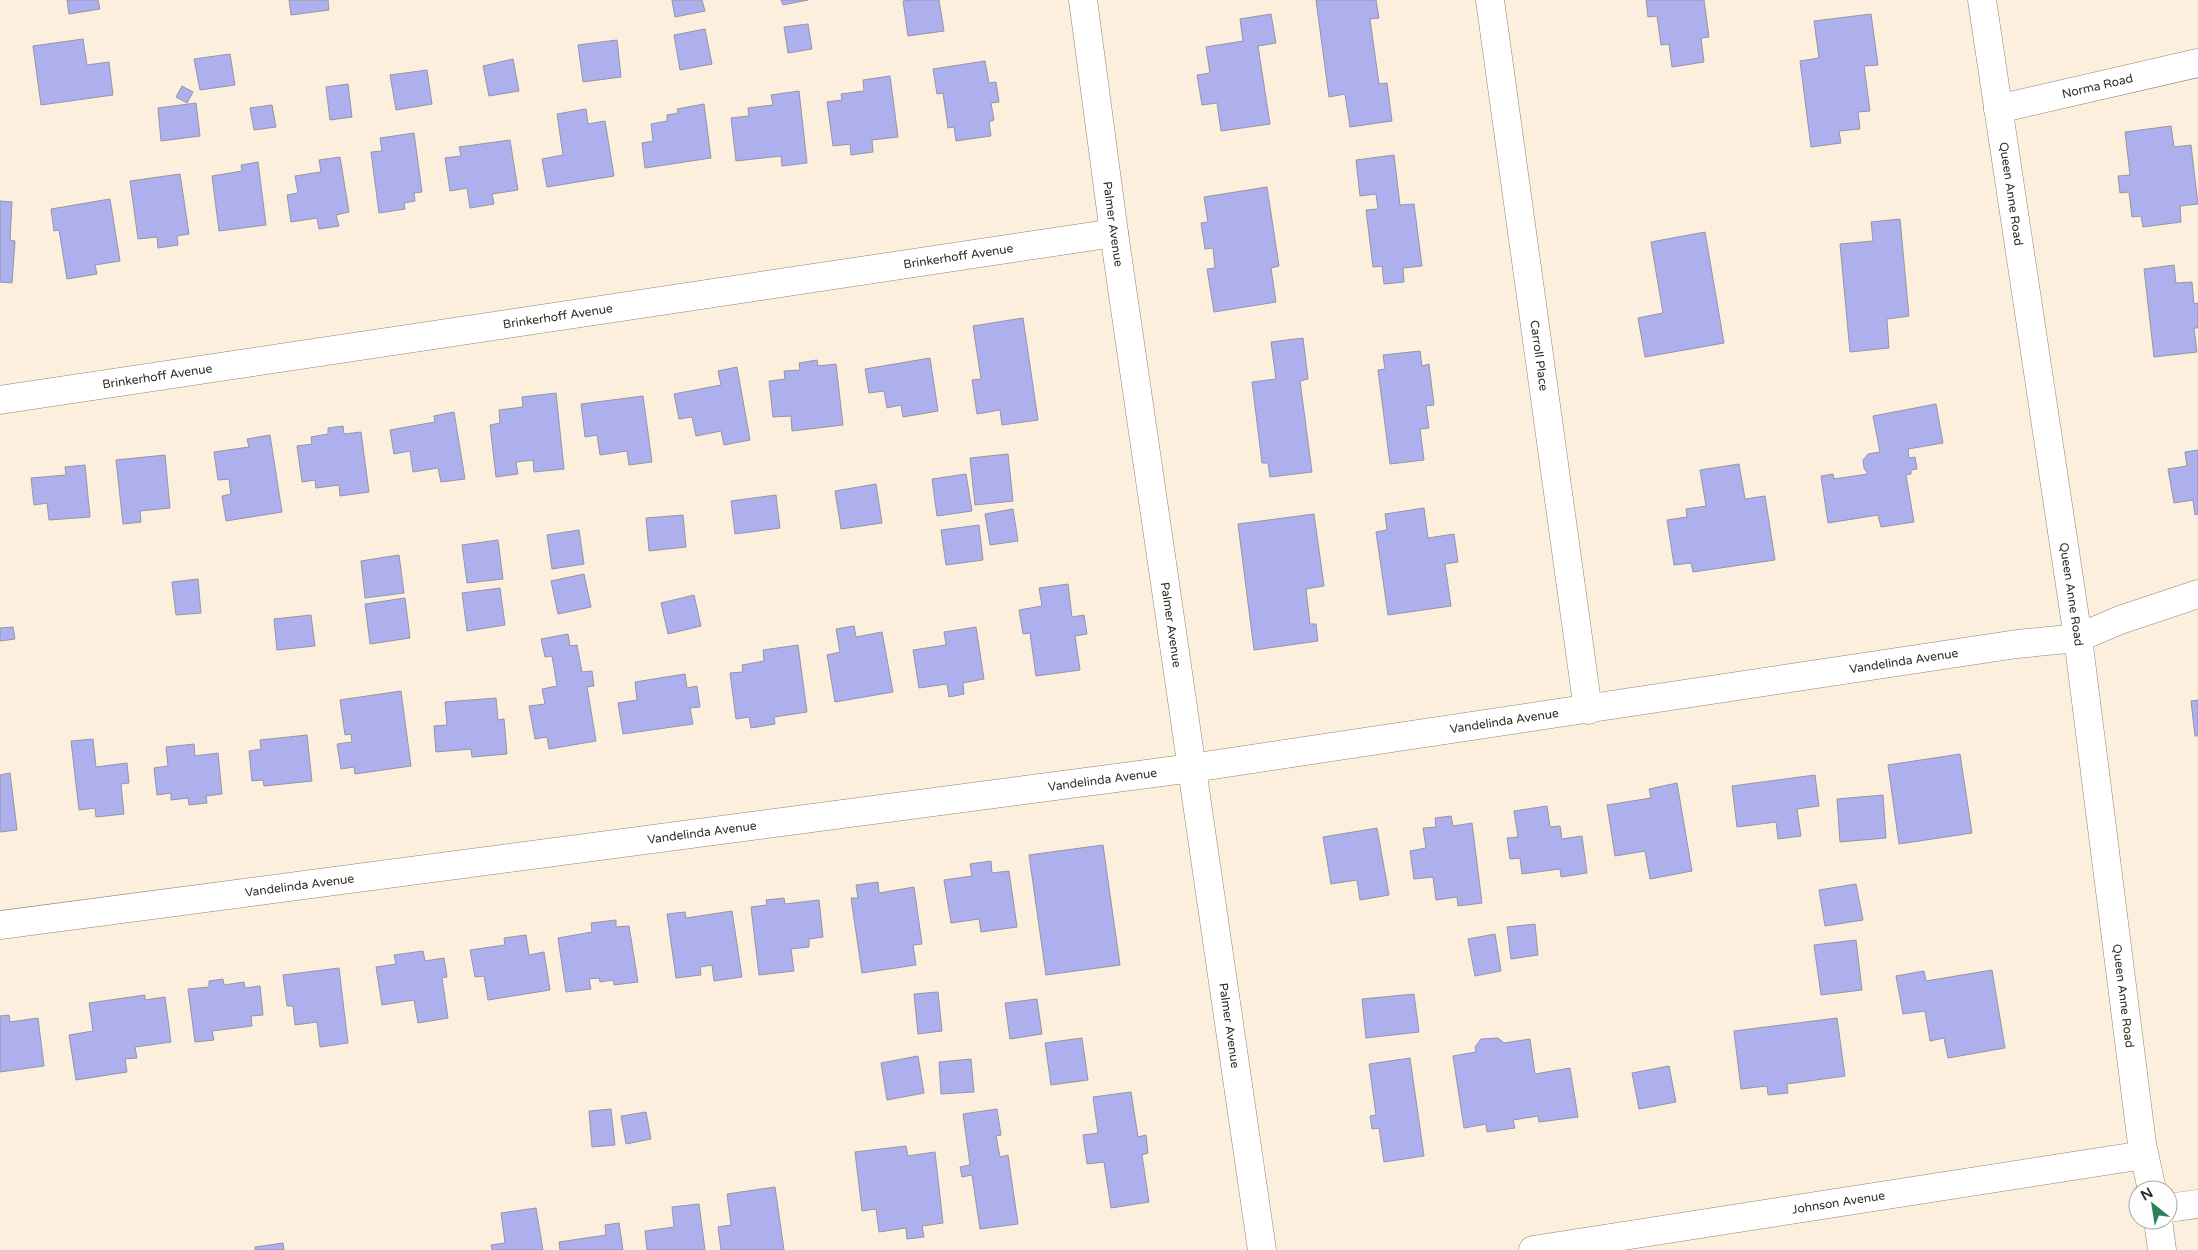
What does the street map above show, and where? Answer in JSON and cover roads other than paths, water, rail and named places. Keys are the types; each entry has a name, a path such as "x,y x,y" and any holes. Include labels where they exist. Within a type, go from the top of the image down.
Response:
{"street":[{"name":"Palmer Avenue","path":"1083,0 1114,233 1262,1250"},
{"name":"Carroll Place","path":"1490,0 1588,710"},
{"name":"Queen Anne Road","path":"1982,0 2078,638 2144,1155 2150,1180"},
{"name":"Norma Road","path":"1998,109 2198,63"},
{"name":"Brinkerhoff Avenue","path":"0,400 1114,233"},
{"name":"Vandelinda Avenue","path":"0,925 1192,768 1588,710 2017,644 2078,638 2120,620 2198,594"},
{"name":"Johnson Avenue","path":"1533,1250 2144,1155"},
{"path":"2178,1207 2198,1204"},
{"path":"2159,1230 2162,1250"}]}
